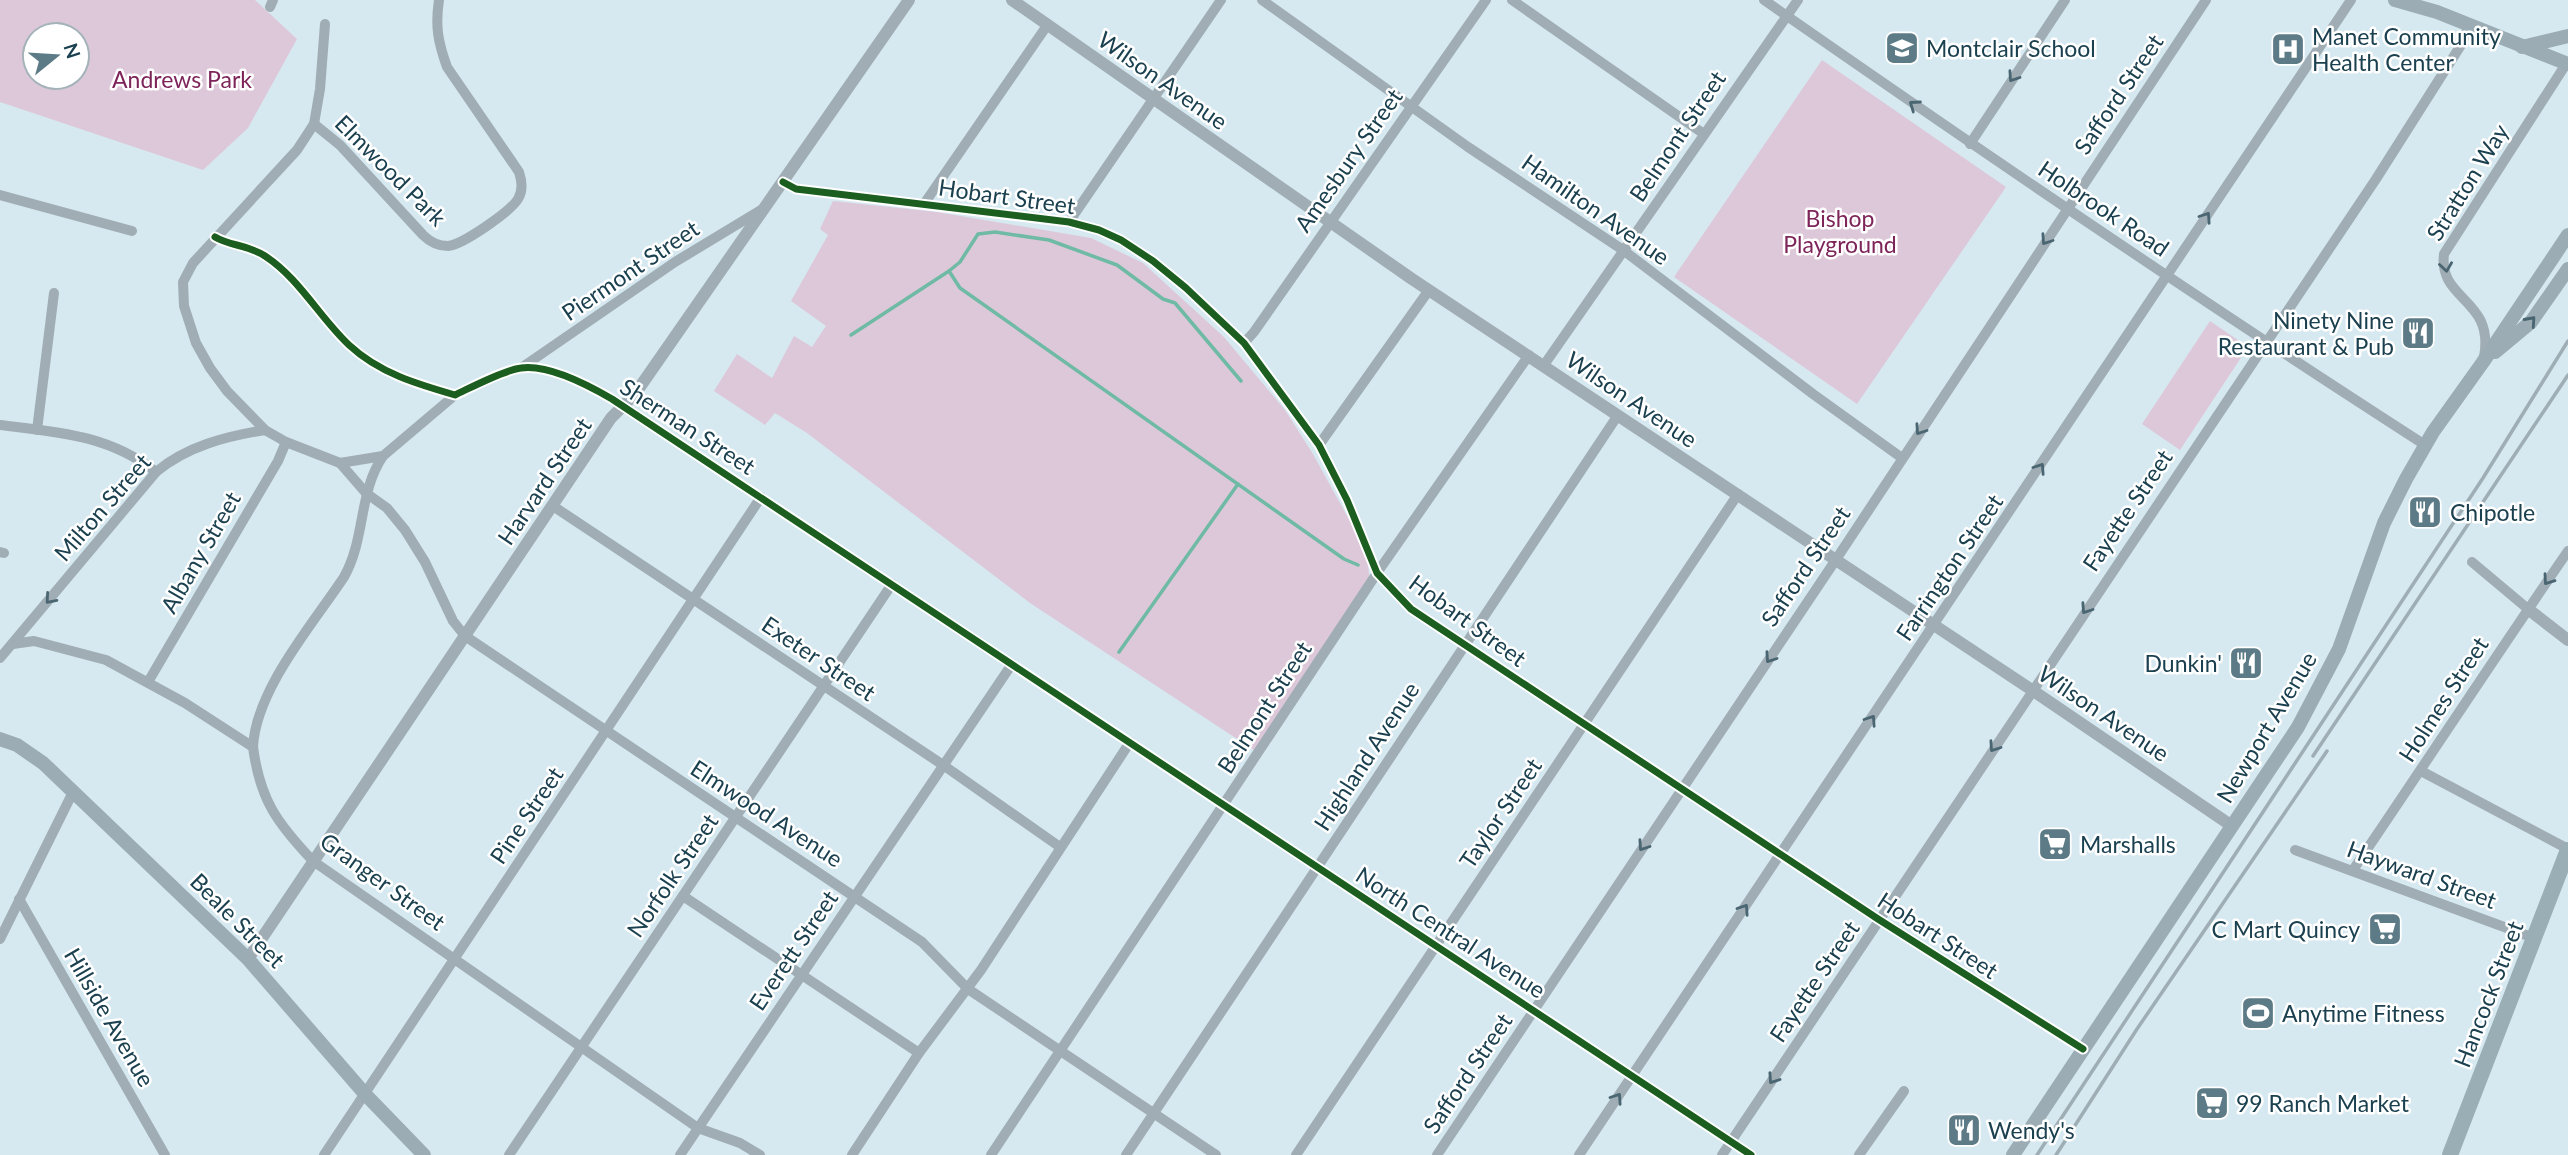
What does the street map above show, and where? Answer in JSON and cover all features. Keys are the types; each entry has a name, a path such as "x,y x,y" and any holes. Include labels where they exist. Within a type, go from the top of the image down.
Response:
{"main road":[{"path":"2395,0 2437,12 2567,63"},
{"path":"2522,47 2568,36"},
{"name":"Newport Avenue","path":"2013,1155 2298,727 2325,681 2348,629 2384,523 2425,445 2568,235"},
{"path":"2483,362 2531,322 2568,269"},
{"name":"Beale Street","path":"0,739 17,745 43,763 248,959 365,1094 424,1155"},
{"name":"Hancock Street","path":"2450,1155 2568,850"}],"street":[{"name":"Elmwood Park","path":"215,237 297,150 314,124 340,145 432,242 447,246 462,242 513,206 521,190 520,176 447,67 435,23 439,0"},
{"name":"Harvard Street","path":"248,959 611,418 635,394 909,0"},
{"name":"Wilson Avenue","path":"1012,0 1429,290 2232,826"},
{"path":"1069,222 1221,0"},
{"name":"Hamilton Avenue","path":"1262,0 1468,147 1623,250 1902,458"},
{"name":"Amesbury Street","path":"1244,343 1486,0"},
{"path":"1512,0 1704,134"},
{"name":"Holbrook Road","path":"1764,0 1970,144 2265,342 2425,445"},
{"name":"Belmont Street","path":"1544,365 1798,0"},
{"path":"1970,144 2065,0"},
{"name":"Safford Street","path":"1437,1155 2206,0"},
{"name":"Farrington Street","path":"1579,1155 2351,0"},
{"path":"314,124 325,24"},
{"path":"924,204 1048,24"},
{"name":"Fayette Street","path":"1722,1155 2376,179 2461,45 2469,25"},
{"name":"Stratton Way","path":"2483,362 2486,339 2481,318 2450,283 2444,267 2444,254 2567,63"},
{"name":"Hobart Street","path":"783,181 796,189 1069,222 1110,235 1153,261 1244,343 1281,390 1319,445 1347,500 1377,573 1411,609 1780,855 2082,1049"},
{"path":"0,195 132,231"},
{"name":"Piermont Street","path":"521,368 675,262 763,209"},
{"path":"215,237 253,249 265,256 285,274 348,345 379,367 455,395"},
{"name":"Elmwood Avenue","path":"215,237 185,277 183,293 186,313 198,348 210,368 227,391 265,430 286,442 340,463 366,493 387,508 411,539 453,621 465,636 922,942 968,989 1216,1155"},
{"path":"1319,445 1429,290"},
{"path":"37,430 54,293"},
{"name":"Belmont Street","path":"991,1155 1377,573 1529,355"},
{"path":"13,644 34,641 106,660 148,682 253,747 263,705 274,680 353,560 361,532 366,493 372,474 383,456 455,395 521,368"},
{"name":"Sherman Street","path":"521,368 557,373 585,383 622,405 1130,742"},
{"name":"Highland Avenue","path":"1126,1155 1618,415"},
{"path":"0,425 82,436 106,443 132,455 156,472"},
{"name":"Milton Street","path":"0,658 156,472 190,450 238,435 265,430"},
{"name":"Albany Street","path":"148,682 278,461 286,442"},
{"path":"340,463 383,456"},
{"name":"Taylor Street","path":"1296,1155 1738,494"},
{"name":"Pine Street","path":"324,1155 761,497"},
{"name":"Exeter Street","path":"553,506 943,765 1060,847"},
{"name":"Holmes Street","path":"2353,870 2568,551"},
{"path":"2472,562 2568,640"},
{"name":"Norfolk Street","path":"509,1155 891,584"},
{"name":"Everett Street","path":"680,1155 1012,664"},
{"path":"852,1155 919,1053 968,989 1130,742"},
{"name":"North Central Avenue","path":"1130,742 1751,1155"},
{"name":"Granger Street","path":"253,747 255,766 271,810 285,832 313,861 698,1128 740,1143 760,1155"},
{"path":"2421,771 2568,850"},
{"path":"0,939 73,792"},
{"name":"Hayward Street","path":"2295,850 2533,938"},
{"path":"683,896 919,1053"},
{"name":"Hillside Avenue","path":"19,899 165,1155"},
{"path":"1859,1155 1904,1091"}],"green space":[{"name":"Andrews Park","path":"0,0 255,0 297,39 248,128 203,170 0,102"},
{"name":"Bishop Playground","path":"1822,60 2006,187 1857,404 1674,277"},
{"path":"833,201 937,212 1091,238 1143,263 1224,337 1285,410 1352,525 1368,564 1370,585 1257,752 1030,603 807,433 775,413 765,425 714,391 737,354 772,378 794,336 812,347 826,326 791,301 828,235 820,229"},
{"path":"2210,321 2248,347 2180,450 2142,424"}],"waterway":[{"path":"1241,381 1175,303 1163,299 1117,265 1049,240 995,232 978,234 960,262 949,271 960,288 1344,559 1358,565"},
{"path":"851,335 949,271"},
{"path":"1119,652 1238,484"}],"railway":[{"path":"2037,1155 2483,478 2568,341"},
{"path":"2313,756 2568,375"},
{"path":"2056,1155 2137,1029 2327,751"}],"cycle path":[{"path":"783,182 796,189 1069,222 1099,230 1121,240 1153,261 1244,343 1319,445 1347,500 1377,573 1411,609 1878,919 2083,1049"},
{"path":"215,237 259,252 277,265 349,345 373,363 399,376 455,395 506,372 521,368 544,369 568,377 612,399 1751,1155"}],"place":[{"name":"Montclair School","path":"1902,48"},
{"name":"Manet Community Health Center","path":"2288,49"},
{"name":"Ninety Nine Restaurant & Pub","path":"2418,333"},
{"name":"Chipotle","path":"2425,512"},
{"name":"Dunkin'","path":"2246,663"},
{"name":"Marshalls","path":"2055,844"},
{"name":"C Mart Quincy","path":"2385,929"},
{"name":"Anytime Fitness","path":"2258,1013"},
{"name":"99 Ranch Market","path":"2212,1103"},
{"name":"Wendy's","path":"1964,1130"}]}
